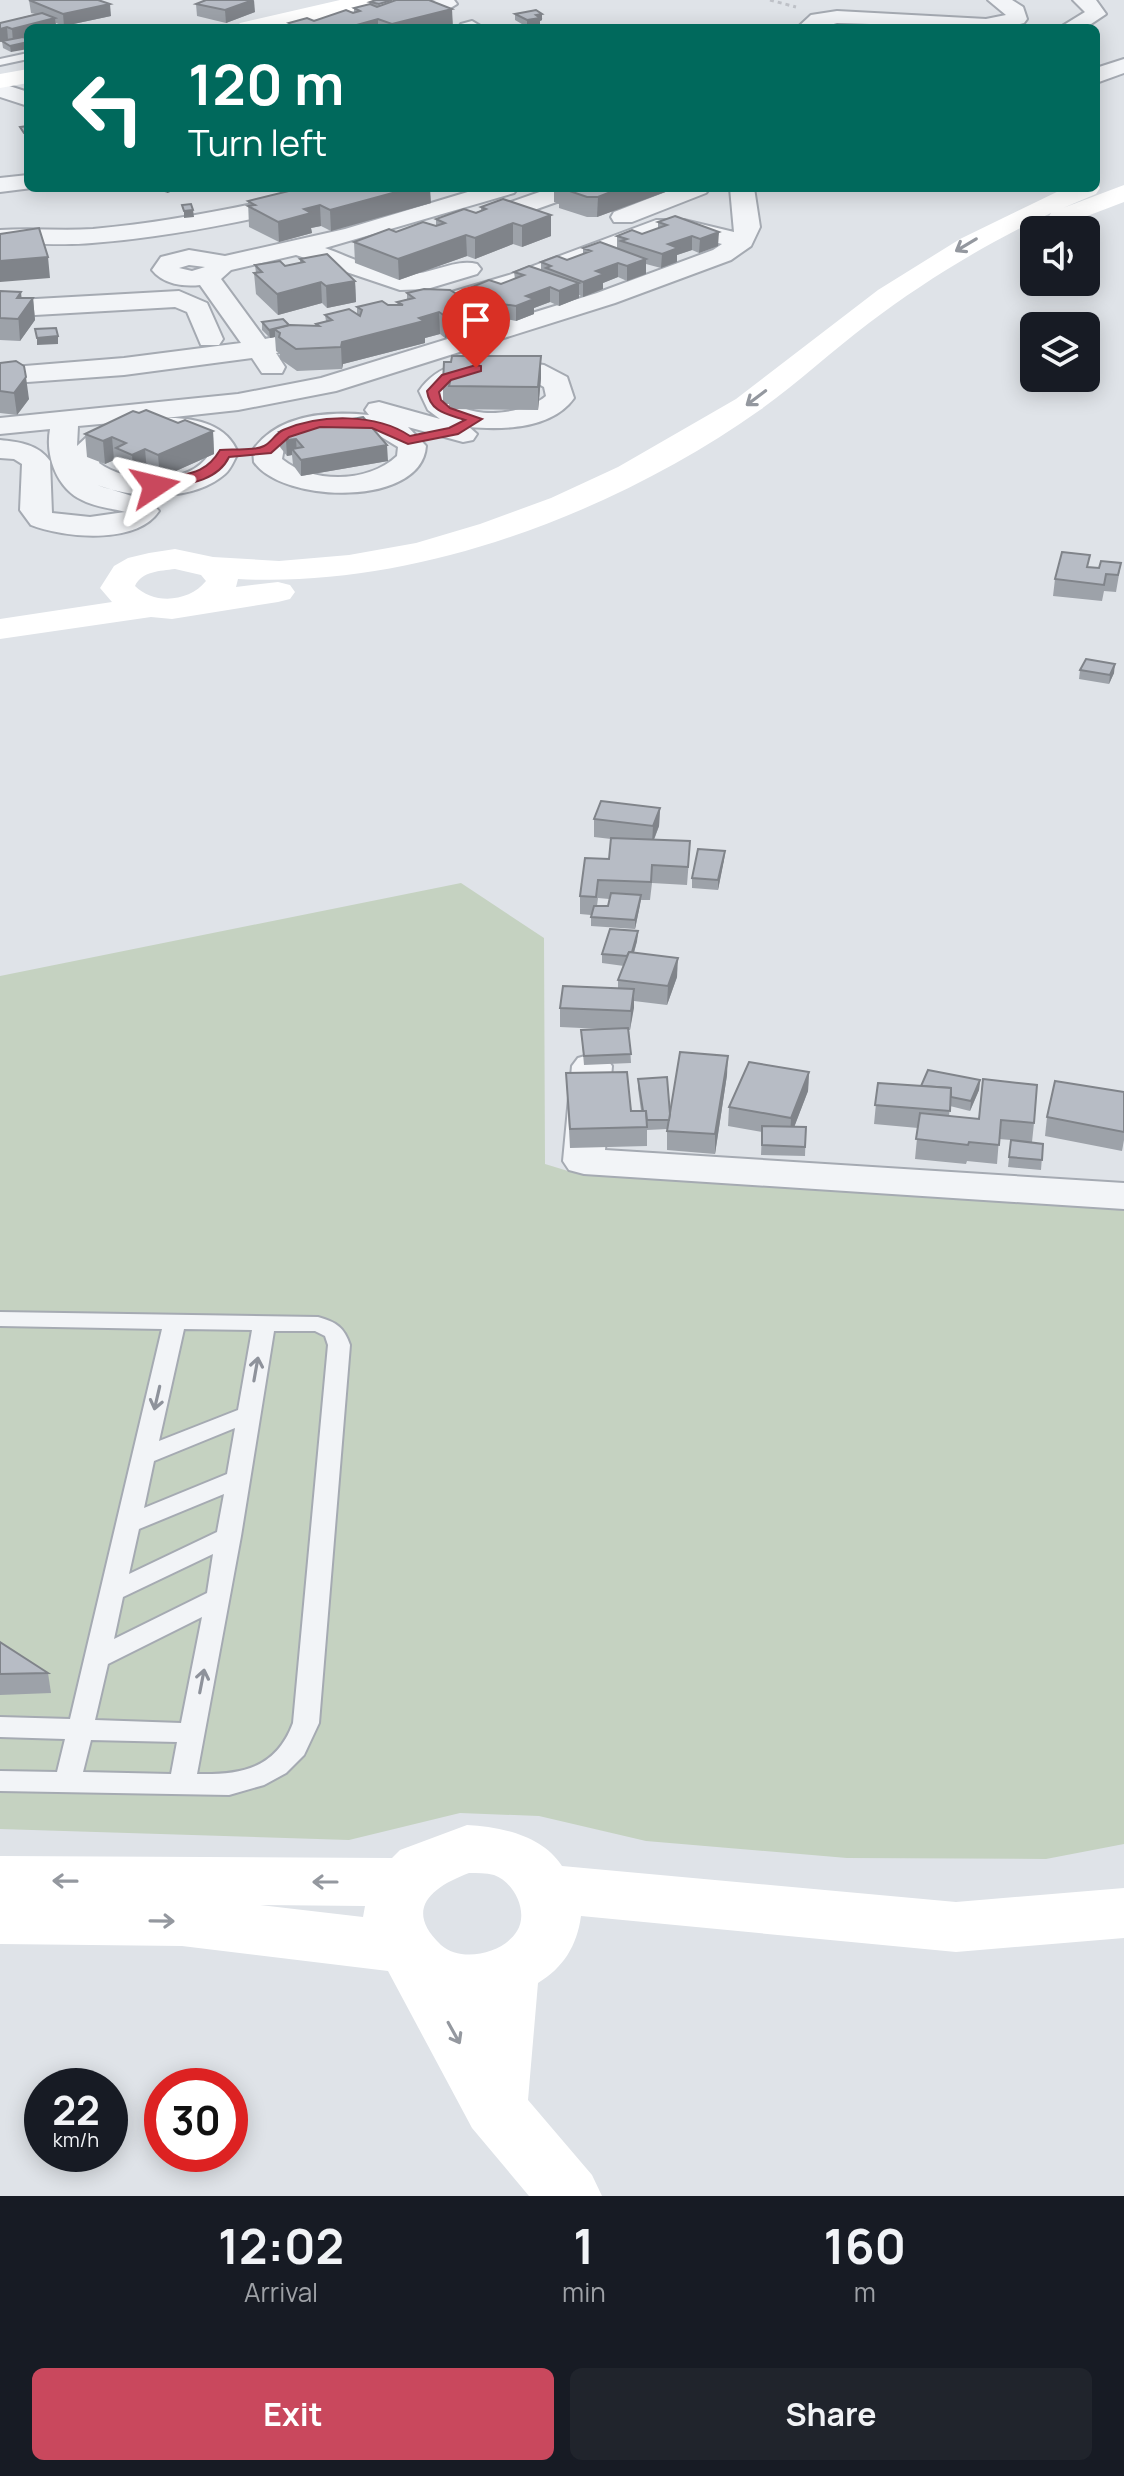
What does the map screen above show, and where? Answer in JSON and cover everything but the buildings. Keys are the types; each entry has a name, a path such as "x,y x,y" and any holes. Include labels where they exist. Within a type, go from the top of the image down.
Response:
{"main road":[{"path":"265,24 370,0"},
{"path":"0,81 24,77"},
{"path":"1100,184 1124,176"},
{"path":"0,612 74,599 119,580 130,570 158,561 191,560 213,567 278,571 371,560 460,539 582,497 634,472 747,405 860,316 961,248 1009,222 1078,192"},
{"path":"1070,216 1124,193"},
{"path":"0,629 289,590 414,567 529,538 600,513 660,484 733,440 966,271 1020,240"},
{"path":"201,602 213,596 223,581 213,567"},
{"path":"119,580 117,588 122,597 150,607"},
{"path":"0,1919 182,1921 409,1956 440,1976 468,1981 521,1966 538,1950 548,1930 552,1910 546,1889 534,1872 514,1858 492,1850 467,1849 442,1854 421,1865 403,1882 393,1903 392,1926 409,1956 495,2108 569,2196"},
{"path":"0,1880 403,1882"},
{"path":"546,1889 956,1927 1124,1913"},
{"path":"495,2108 508,1972"}],"street":[{"path":"991,24 1017,19 1016,11 998,0"},
{"path":"1077,24 1096,14 1094,8 1083,0"},
{"path":"346,24 449,2 449,10 466,24"},
{"path":"812,24 818,19 837,17 967,24"},
{"path":"1100,74 1124,65"},
{"path":"0,90 24,98"},
{"path":"0,185 24,182"},
{"path":"0,237 82,237 146,230 243,214 337,192"},
{"path":"454,230 563,192"},
{"path":"534,248 687,192"},
{"path":"0,426 238,402 310,389 593,303 713,259 742,241 748,227 743,192"},
{"path":"0,292 168,274 185,278 300,248 481,193"},
{"path":"382,320 518,280 656,227 684,227 742,241"},
{"path":"300,248 383,278 409,282 435,279 493,261"},
{"path":"333,259 388,248"},
{"path":"213,271 254,312 280,373 310,389 464,428 408,440"},
{"path":"0,351 90,346 147,348 210,339 254,312 300,273 332,274 357,281 366,289 367,297"},
{"path":"0,309 179,299 198,308 210,339"},
{"path":"0,376 152,363 254,312 350,320 314,319 254,312"},
{"path":"0,449 21,451 36,461 23,495 36,515 58,525 124,522 143,514 141,508 103,499 76,483 62,450 66,421"},
{"path":"224,453 267,450 285,434 332,422 384,427 408,440 413,452 400,469 368,481 340,485 289,477 268,462 267,450"},
{"path":"592,1066 584,1161 1124,1196"}],"lane":[{"path":"0,62 24,57"},
{"path":"0,1319 318,1324 328,1327 339,1338 306,1723 302,1739 292,1754 264,1775 229,1785 0,1781"},
{"path":"68,1782 175,1322"},
{"path":"182,1785 218,1598 264,1323"},
{"path":"144,1456 249,1414"},
{"path":"128,1524 238,1479"},
{"path":"112,1592 229,1536"},
{"path":"96,1659 218,1598"},
{"path":"0,1727 192,1733"}],"green space":[{"path":"461,883 544,938 545,1164 568,1171 1124,1209 1124,1844 1046,1859 847,1858 646,1841 539,1816 460,1813 349,1840 0,1829 0,976"}],"route":[{"path":"155,486 194,479 219,465 224,453 267,450 285,434 319,424 372,424 394,431 408,440 453,431 476,419 445,410 435,401 433,391 447,377 476,368"}]}
